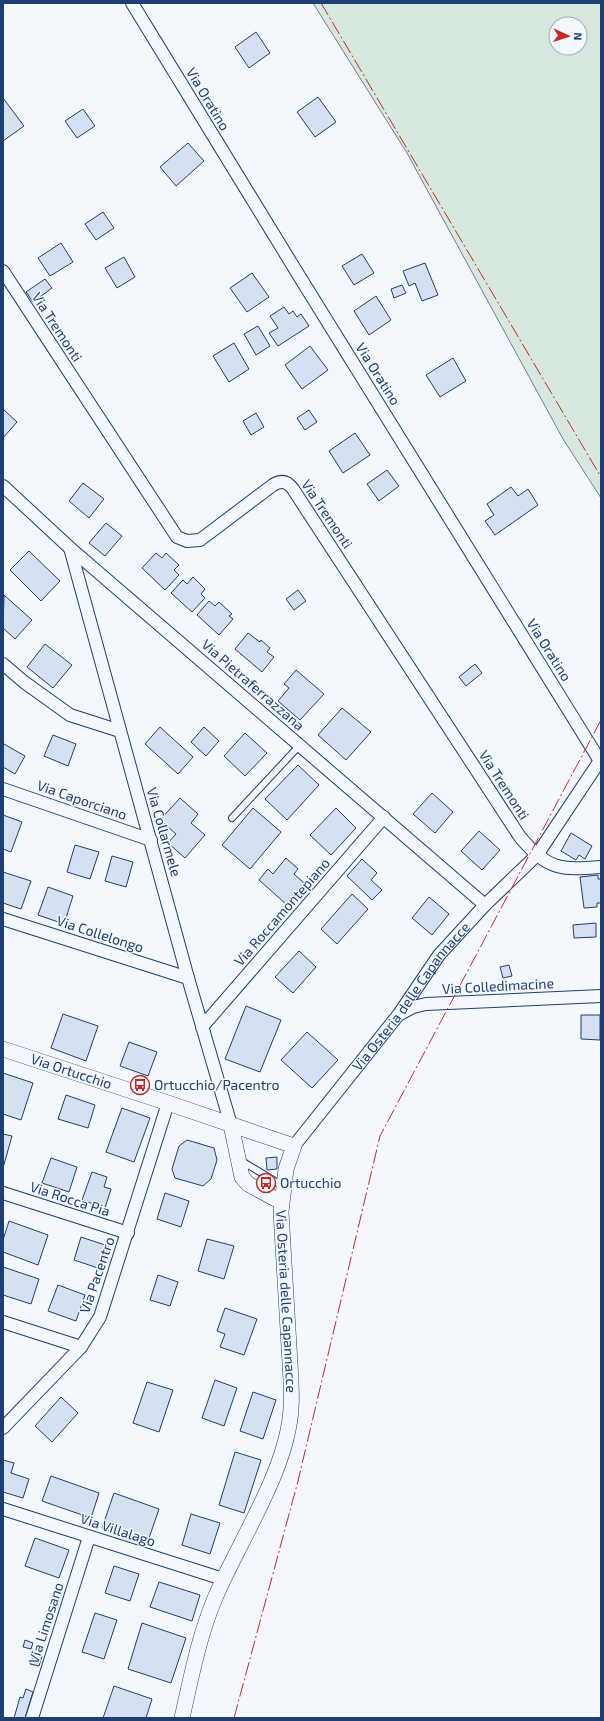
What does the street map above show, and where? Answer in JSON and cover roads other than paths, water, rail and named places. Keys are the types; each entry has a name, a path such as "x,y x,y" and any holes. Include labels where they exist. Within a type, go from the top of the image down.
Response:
{"street":[{"name":"Via Oratino","path":"132,3 301,279 601,760"},
{"name":"Via Tremonti","path":"3,271 177,536 187,541 200,540 273,485 282,482 291,486 516,830 537,855 553,865 565,869 601,867"},
{"name":"Via Pietraferrazzana","path":"3,486 70,548 300,744 485,905"},
{"name":"Via Collarmele","path":"70,548 188,978 231,1125"},
{"path":"3,664 24,682 70,715 120,731"},
{"name":"Via Osteria delle Capannacce","path":"182,1718 203,1632 223,1579 272,1478 285,1441 290,1420 291,1380 281,1202 289,1157 294,1146 399,1014 439,955 485,905 537,855 601,760"},
{"name":"Via Caporciano","path":"3,789 151,840"},
{"name":"Via Roccamontepiano","path":"202,1027 384,817"},
{"name":"Via Collelongo","path":"3,920 188,978"},
{"name":"Via Colledimacine","path":"399,1014 413,1007 432,1004 601,996"},
{"name":"Via Ortucchio","path":"3,1049 294,1146"},
{"name":"Via Pacentro","path":"3,1428 81,1347 95,1327 105,1305 168,1103"},
{"path":"231,1125 242,1177 248,1184 281,1202"},
{"name":"Via Rocca Pia","path":"3,1193 128,1233"},
{"path":"3,1322 81,1347"},
{"name":"Via Villalago","path":"3,1509 223,1579"},
{"name":"Via Limosano","path":"32,1718 90,1537"}],"lane":[{"path":"232,818 300,744"},
{"path":"237,1158 284,1186"}],"place":[{"name":"Ortucchio/Pacentro","path":"140,1085"},
{"name":"Ortucchio","path":"266,1183"}]}
